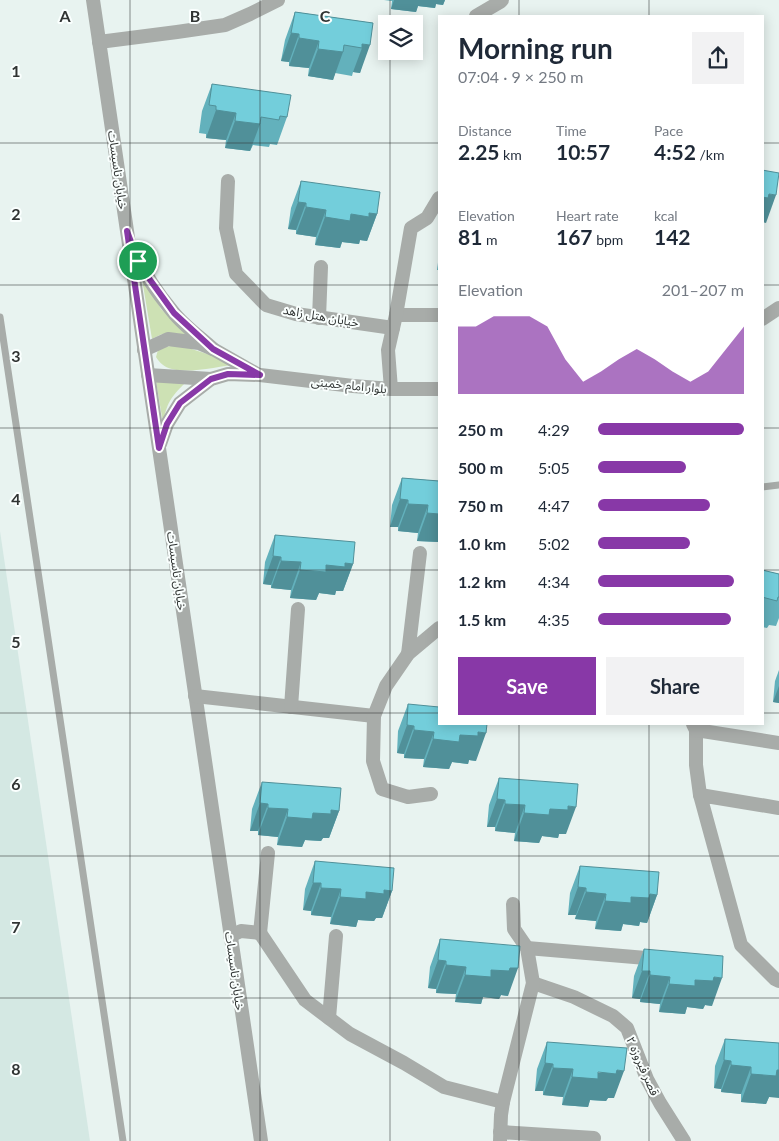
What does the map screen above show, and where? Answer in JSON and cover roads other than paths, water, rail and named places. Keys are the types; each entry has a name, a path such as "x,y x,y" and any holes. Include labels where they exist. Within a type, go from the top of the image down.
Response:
{"street":[{"name":"خیابان تاسیسات","path":"93,0 261,1141"},
{"path":"99,42 225,25 278,0"},
{"path":"478,15 502,0"},
{"name":"خیابان هتل زاهد","path":"228,181 226,228 236,274 266,305 296,314 319,318 395,322 438,315"},
{"path":"391,389 388,350 395,322 411,228 427,218 438,200"},
{"path":"127,231 138,261 174,313 213,349"},
{"path":"319,318 321,267"},
{"path":"764,319 779,308"},
{"path":"764,321 779,318"},
{"path":"144,350 168,339 199,343 260,375"},
{"path":"148,374 211,379"},
{"name":"بلوار امام خمینی","path":"211,379 228,374 260,375 391,389 438,389"},
{"path":"159,448 167,424 180,403 211,379"},
{"path":"408,654 420,553"},
{"path":"290,707 298,609"},
{"path":"431,794 408,797 382,789 373,761 374,716 386,686 408,654 438,629"},
{"path":"195,696 374,716"},
{"path":"779,743 695,727 696,765 700,795 741,946 775,979 779,980"},
{"path":"700,795 779,808"},
{"path":"268,853 260,932 304,1000 350,1034 444,1087 503,1102"},
{"path":"513,904 514,929 527,948 533,983 503,1102 500,1137 594,1138"},
{"path":"230,936 241,931 260,932"},
{"path":"329,1018 336,936"},
{"path":"527,948 671,960"},
{"name":"قصر فیروزه ۲","path":"533,983 574,997 613,1016 627,1028 647,1079 684,1141"}],"lane":[{"path":"0,317 123,1141"},
{"path":"764,487 779,485"}]}
